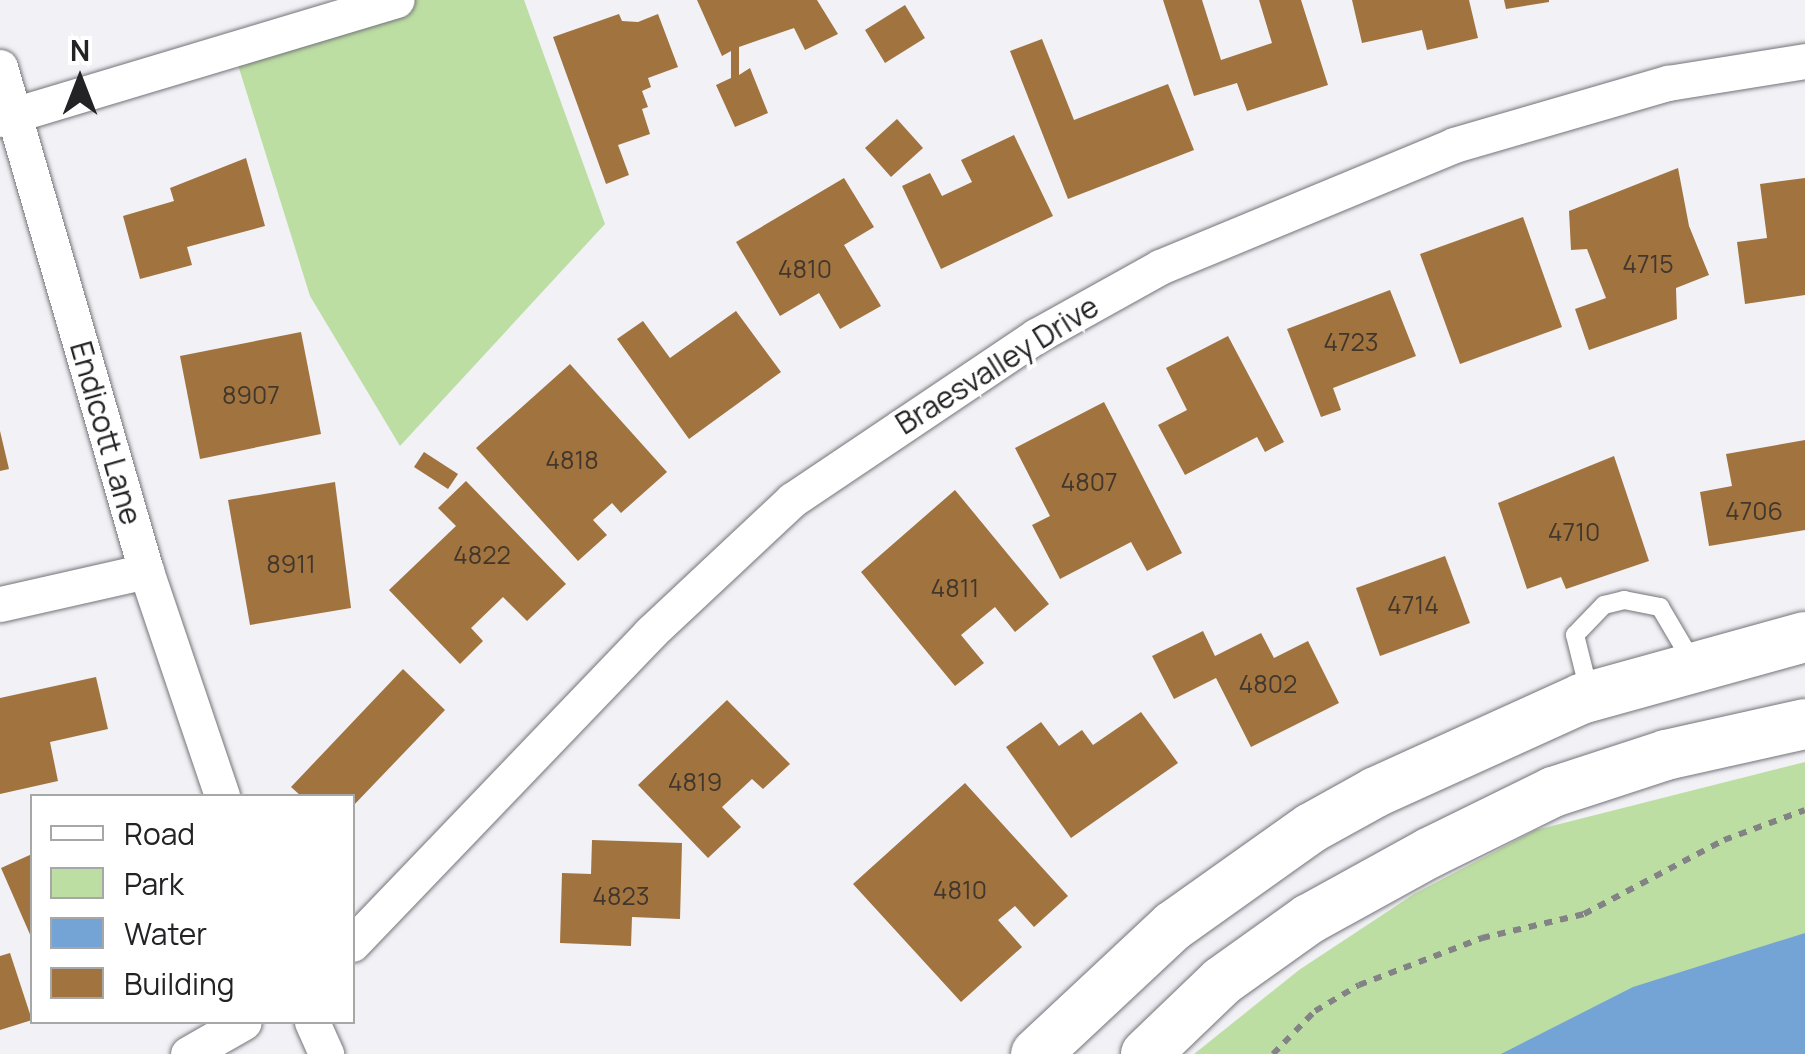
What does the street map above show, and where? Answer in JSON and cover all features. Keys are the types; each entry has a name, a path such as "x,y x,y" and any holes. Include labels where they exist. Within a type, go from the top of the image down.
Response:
{"main road":[{"path":"1036,1054 1172,926 1311,828 1590,696 1693,664 1805,637"},
{"path":"1146,1054 1222,981 1310,918 1552,792 1683,750 1805,724"},
{"path":"1172,926 1222,981"}],"street":[{"path":"7,118 397,0"},
{"name":"Braesvalley Drive","path":"355,941 650,633 792,500 1036,336 1160,266 1454,145 1668,82 1805,61"},
{"name":"Endicott Lane","path":"0,67 7,118 146,570 221,794"},
{"path":"0,604 146,570"},
{"path":"188,1054 240,1024"},
{"path":"313,1024 326,1054"}],"lane":[{"path":"1590,696 1575,635 1604,605 1624,600 1660,607 1693,664"}],"path":[{"path":"1273,1054 1315,1011 1359,985 1482,938 1584,914 1724,840 1805,810"}],"green space":[{"path":"397,0 524,0 605,224 400,446 310,296 234,52"},
{"path":"1805,762 1805,1054 1194,1054 1299,970 1414,894 1536,830"}],"water":[{"path":"1805,933 1805,1054 1501,1054 1633,987"}],"building":[{"path":"697,0 817,0 838,34 805,50 794,28 739,47 739,75 750,68 768,113 735,127 716,85 731,78 731,51 722,56"},
{"path":"1163,0 1202,0 1221,60 1272,43 1259,0 1301,0 1328,85 1247,111 1237,83 1194,96"},
{"path":"1352,0 1469,0 1478,38 1427,50 1422,30 1362,43"},
{"path":"1504,0 1549,0 1549,2 1506,9"},
{"path":"905,5 925,38 885,63 865,30"},
{"path":"619,14 622,21 638,22 658,14 678,67 648,78 651,87 642,91 648,107 642,109 650,134 618,145 629,175 606,184 553,37"},
{"path":"1042,39 1074,120 1168,84 1194,150 1068,199 1010,51"},
{"path":"897,119 923,148 891,177 865,148"},
{"path":"1014,135 1053,216 941,269 902,186 930,173 942,196 972,182 961,160"},
{"path":"246,158 265,226 187,247 192,265 140,279 123,216 174,201 170,188"},
{"path":"1678,168 1689,226 1709,275 1676,288 1677,319 1589,350 1575,309 1606,298 1587,249 1571,250 1569,211"},
{"path":"844,178 874,227 844,245 881,306 840,329 819,293 780,316 736,242"},
{"path":"1805,178 1805,295 1745,304 1737,242 1767,238 1760,184"},
{"path":"1523,217 1562,327 1460,364 1420,254"},
{"path":"1390,290 1416,356 1333,388 1341,410 1321,417 1287,329"},
{"path":"736,311 781,372 689,439 617,339 643,321 670,358"},
{"path":"301,332 321,434 200,459 180,356"},
{"path":"1228,336 1284,442 1265,452 1257,437 1185,475 1158,425 1187,410 1166,368"},
{"path":"570,364 667,472 621,513 612,503 593,520 607,535 578,561 476,448"},
{"path":"1104,402 1182,553 1147,571 1131,542 1060,579 1032,525 1050,516 1015,448"},
{"path":"0,431 9,469 0,471"},
{"path":"1805,440 1805,530 1709,546 1700,492 1732,486 1726,454"},
{"path":"424,452 458,474 448,489 414,467"},
{"path":"1614,456 1649,561 1566,589 1561,577 1527,589 1498,503"},
{"path":"466,481 566,584 527,621 503,597 471,628 483,641 460,664 389,590 456,526 438,508"},
{"path":"335,482 351,608 250,625 228,500"},
{"path":"955,490 1049,604 1015,632 995,607 961,635 984,663 955,686 861,572"},
{"path":"1445,556 1470,623 1380,656 1356,588"},
{"path":"1203,631 1215,656 1261,633 1274,658 1308,641 1339,703 1251,747 1216,678 1174,699 1152,656"},
{"path":"403,669 445,710 355,804 355,794 299,794 291,787"},
{"path":"96,677 108,729 50,742 58,781 0,794 0,698"},
{"path":"727,700 790,764 763,789 752,779 722,807 741,827 708,858 638,785"},
{"path":"1141,712 1178,763 1071,838 1006,747 1041,722 1059,746 1082,730 1093,745"},
{"path":"965,783 1068,896 1034,927 1015,906 998,920 1022,947 961,1002 853,884"},
{"path":"592,840 682,843 680,919 632,917 631,946 560,943 562,873 591,874"},
{"path":"30,855 30,934 1,868"},
{"path":"10,953 30,1021 0,1030 0,956"}]}
